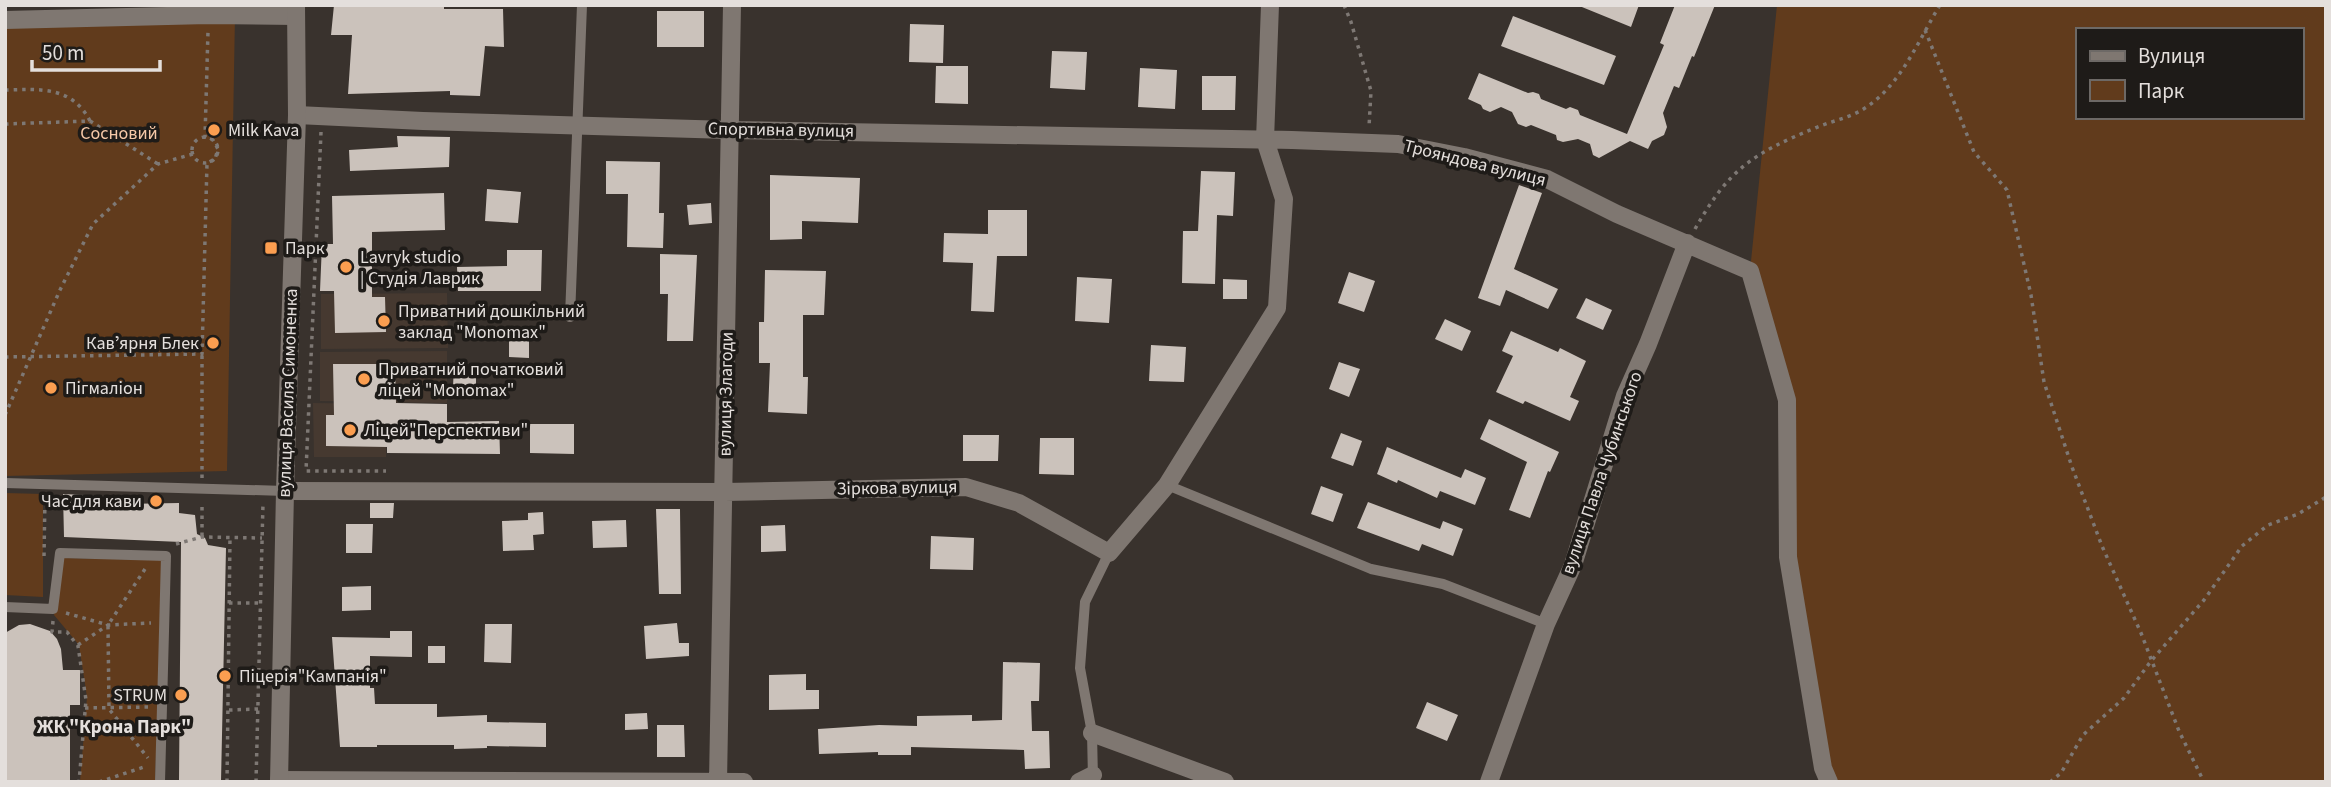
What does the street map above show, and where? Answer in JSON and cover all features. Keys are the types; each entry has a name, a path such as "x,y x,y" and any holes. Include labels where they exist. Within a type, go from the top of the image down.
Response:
{"street":[{"name":"вулиця Злагоди","path":"718,781 732,5"},
{"path":"1109,553 1167,485 1277,308 1284,199 1265,140 1270,5"},
{"path":"5,20 296,11"},
{"name":"вулиця Василя Симоненка","path":"279,781 297,115 296,11"},
{"name":"Спортивна вулиця","path":"297,115 729,130 1265,140"},
{"name":"Трояндова вулиця","path":"1265,140 1398,144 1547,179 1617,214 1750,271 1787,400 1787,557 1823,768 1829,782"},
{"name":"вулиця Павла Чубинського","path":"1489,782 1546,624 1573,565 1625,396 1687,243"},
{"name":"Зіркова вулиця","path":"285,491 725,492 966,487 1019,503 1109,553"},
{"path":"1092,733 1225,782"},
{"path":"279,781 744,782"}],"lane":[{"path":"570,317 582,5"},
{"path":"5,483 202,492 285,491"},
{"path":"1167,485 1371,569 1443,584 1546,624"},
{"path":"5,607 53,609 60,553 166,556 160,782"},
{"path":"1089,780 1092,733 1080,668 1085,603 1109,553"}],"path":[{"path":"1344,5 1371,91 1368,143"},
{"path":"1687,243 1723,186 1744,163 1768,149 1864,109 1895,82 1940,5"},
{"path":"205,137 208,15"},
{"path":"1925,30 1974,152 2007,190 2031,295 2044,382 2102,546 2179,731 2204,782"},
{"path":"5,90 42,89 74,99 83,107 90,121 158,164"},
{"path":"321,116 306,471 386,471"},
{"path":"5,124 90,121"},
{"path":"205,137 216,143 216,157 207,163 198,161 193,154 195,143 205,137"},
{"path":"5,415 60,290 93,224 158,164 193,154"},
{"path":"202,537 202,354 207,163"},
{"path":"5,357 202,354"},
{"path":"44,557 45,484"},
{"path":"256,782 263,490"},
{"path":"2050,782 2061,773 2083,735 2124,698 2151,661 2204,600 2242,546 2268,525 2298,514 2326,497"},
{"path":"176,544 202,537 262,538"},
{"path":"227,782 230,537"},
{"path":"78,646 108,625 153,556"},
{"path":"229,603 261,603"},
{"path":"79,782 85,708 78,646 67,632 52,632 53,609 108,625 164,623"},
{"path":"99,782 152,764 110,709 108,625"},
{"path":"85,708 161,706"},
{"path":"228,709 258,709"}],"shaded area":[{"name":"Приватний дошкільний заклад \"Monomax\"","path":"447,293 448,348 321,349 321,294"},
{"path":"447,351 447,403 320,401 320,352"},
{"path":"313,403 386,404 386,457 314,457"}],"green space":[{"path":"1777,5 2326,5 2326,782 1829,782 1788,557 1787,399 1750,271"},
{"name":"Сосновий","path":"235,15 227,471 5,476 5,22"},
{"path":"5,493 43,494 43,597 5,595"},
{"path":"63,558 163,560 155,782 80,782 87,697 79,645 54,615"}],"building":[{"path":"334,5 444,5 444,9 503,9 504,47 485,46 480,96 450,95 450,91 348,94 352,35 331,35"},
{"path":"1577,5 1639,5 1631,27"},
{"path":"1675,5 1715,5 1694,57 1692,56 1679,88 1674,86 1663,113 1667,127 1664,135 1652,141 1648,149 1630,141 1599,158 1593,155 1590,144 1578,139 1563,142 1557,140 1556,135 1531,125 1526,127 1518,124 1512,112 1501,107 1490,112 1468,99 1479,73 1528,93 1539,94 1541,99 1566,109 1570,107 1578,110 1580,115 1627,134 1664,45 1660,43"},
{"path":"657,11 704,11 704,47 657,47"},
{"path":"1513,16 1616,56 1604,85 1501,46"},
{"path":"910,24 944,25 943,63 909,62"},
{"path":"1052,51 1087,52 1085,90 1050,88"},
{"path":"936,66 968,66 968,104 935,103"},
{"path":"1140,68 1177,70 1175,109 1138,107"},
{"path":"1202,76 1236,76 1235,110 1202,110"},
{"path":"397,136 450,137 449,167 350,171 349,150 398,147"},
{"path":"606,161 660,162 659,213 664,213 663,248 627,247 628,194 606,194"},
{"path":"1201,171 1235,172 1233,216 1217,215 1215,284 1182,283 1183,231 1198,231"},
{"path":"770,175 860,178 858,223 802,221 802,239 770,240"},
{"path":"1519,185 1542,193 1514,269 1558,289 1548,309 1506,290 1500,306 1478,298"},
{"path":"487,189 521,192 518,223 485,221"},
{"path":"444,193 445,230 372,232 372,297 385,297 386,332 335,333 334,291 320,291 322,244 333,244 332,196"},
{"path":"711,203 712,223 689,225 687,205"},
{"path":"988,210 1027,210 1027,256 997,256 994,312 971,311 973,263 943,262 944,233 988,234"},
{"path":"507,250 542,250 541,291 458,291 457,267 507,266"},
{"path":"660,254 697,255 693,341 667,341 668,294 660,294"},
{"path":"765,270 826,271 824,315 803,315 803,377 808,377 807,414 768,412 770,363 759,363 759,322 764,322"},
{"path":"1349,272 1375,281 1364,312 1338,303"},
{"path":"1077,277 1112,279 1109,323 1075,321"},
{"path":"1223,279 1247,280 1247,299 1223,299"},
{"path":"1586,298 1612,310 1603,330 1576,318"},
{"path":"1445,319 1471,331 1462,351 1435,339"},
{"path":"509,327 529,328 529,358 509,357"},
{"path":"1511,331 1558,352 1560,348 1586,361 1570,397 1579,401 1570,421 1525,401 1523,404 1496,392 1513,356 1502,351"},
{"path":"1151,345 1186,347 1184,382 1149,381"},
{"path":"1339,362 1360,369 1349,397 1329,389"},
{"path":"333,364 395,364 396,403 447,404 447,422 499,421 500,454 387,453 387,447 326,446 326,415 334,415"},
{"path":"454,365 476,366 476,387 453,387"},
{"path":"1489,419 1559,452 1550,472 1548,471 1530,518 1509,510 1527,462 1480,439"},
{"path":"530,424 574,424 574,454 530,453"},
{"path":"1341,433 1362,441 1353,466 1331,458"},
{"path":"963,435 999,435 998,461 963,461"},
{"path":"1040,438 1074,438 1074,475 1039,474"},
{"path":"1387,447 1461,478 1465,469 1486,478 1475,505 1440,491 1437,498 1398,480 1397,483 1377,474"},
{"path":"1321,486 1343,494 1333,522 1311,514"},
{"path":"63,494 125,497 124,504 179,503 179,513 195,515 197,534 205,538 208,545 226,548 221,782 179,782 181,542 64,537"},
{"path":"1368,502 1440,529 1443,521 1463,529 1453,556 1422,544 1419,551 1357,528"},
{"path":"370,503 394,503 393,518 370,518"},
{"path":"656,509 680,509 681,594 659,594"},
{"path":"543,512 544,534 533,535 534,550 503,551 502,521 528,520 528,513"},
{"path":"626,520 627,547 593,548 592,521"},
{"path":"346,524 373,524 372,553 346,553"},
{"path":"785,525 786,551 761,552 761,526"},
{"path":"931,536 974,538 973,570 930,569"},
{"path":"371,586 371,610 342,611 342,587"},
{"path":"677,623 679,643 689,643 689,656 646,659 644,626"},
{"path":"30,624 50,631 57,639 63,670 80,670 80,705 70,705 70,782 5,782 5,633 19,625"},
{"path":"485,624 512,624 511,663 484,662"},
{"path":"390,631 412,631 412,657 370,656 370,688 374,688 375,704 437,704 437,717 487,715 487,722 546,723 546,747 340,747 332,637 390,638"},
{"path":"428,646 445,646 445,663 428,663"},
{"path":"1003,662 1040,663 1039,701 1031,701 1032,731 1049,731 1050,768 1025,769 1024,750 911,747 911,755 878,755 878,752 819,754 818,729 879,725 917,726 917,716 972,715 972,721 1002,720"},
{"path":"806,674 806,690 819,690 819,709 769,710 769,675"},
{"path":"1427,702 1458,715 1447,741 1416,728"},
{"path":"647,713 648,729 625,730 625,714"},
{"path":"657,725 684,725 685,757 657,757"}],"place":[{"name":"Milk Kava","path":"214,130"},
{"name":"Парк","path":"271,248"},
{"name":"Lavryk studio | Студія Лаврик","path":"346,267"},
{"name":"Приватний дошкільний заклад \"Monomax\"","path":"384,321"},
{"name":"Кавʼярня Блек","path":"213,343"},
{"name":"Приватний початковий ліцей \"Monomax\"","path":"364,379"},
{"name":"Пігмаліон","path":"51,388"},
{"name":"Ліцей\"Перспективи\"","path":"350,430"},
{"name":"Час для кави","path":"156,501"},
{"name":"Піцерія\"Кампанія\"","path":"225,676"},
{"name":"STRUM","path":"181,695"}],"district":[{"name":"ЖК \"Крона Парк\"","path":"114,727"}]}
